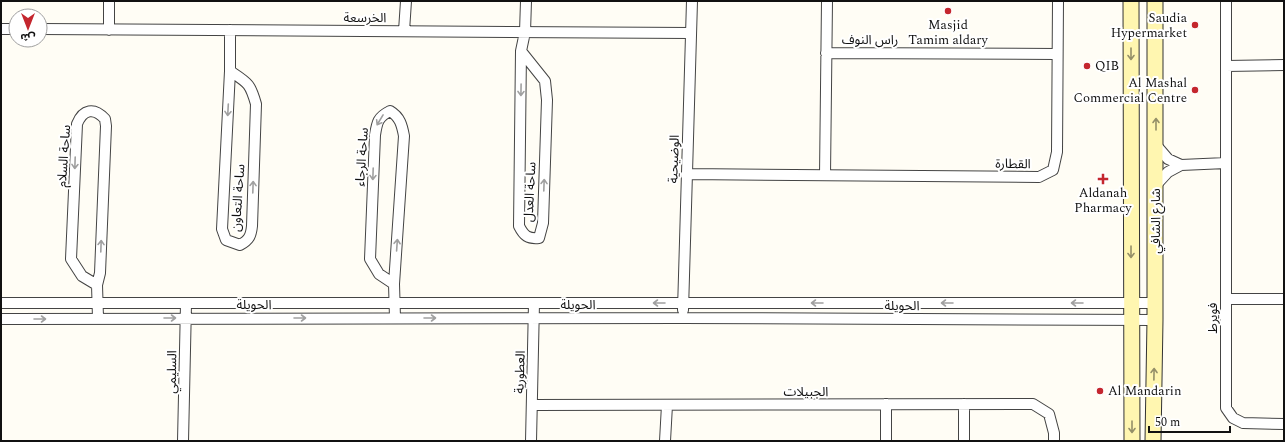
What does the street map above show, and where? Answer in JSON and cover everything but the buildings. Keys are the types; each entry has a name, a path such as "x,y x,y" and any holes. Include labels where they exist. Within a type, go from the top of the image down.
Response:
{"main road":[{"name":"شارع الشافي","path":"1131,1 1132,441"},
{"name":"شارع الشافي","path":"1153,441 1156,185 1155,1"}],"street":[{"path":"404,31 406,1"},
{"name":"ساحة العدل","path":"521,51 545,81 548,100 543,224 539,238 531,238 524,235 519,226 521,51 526,1"},
{"name":"الوضيحية","path":"682,318 692,1"},
{"path":"825,175 827,1"},
{"name":"القطارة","path":"687,174 1039,177 1053,170 1057,152 1058,1"},
{"name":"فويرط","path":"1226,1 1226,408 1233,418 1243,423 1284,424"},
{"path":"108,2 109,30"},
{"name":"الخرسعة","path":"48,29 691,33"},
{"name":"ساحة التعاون","path":"230,30 230,71 222,229 226,240 240,245 247,241 250,236 252,226 256,104 252,91 247,83 230,71"},
{"name":"راس النوف","path":"826,53 1057,54"},
{"path":"1226,66 1284,65"},
{"name":"ساحة السلام","path":"97,285 82,276 71,259 77,124 79,118 85,112 93,110 100,113 105,119 106,126 100,273 97,285 98,318"},
{"name":"ساحة الرجاء","path":"394,284 379,274 370,259 375,135 378,122 382,115 390,111 396,114 401,122 404,136 394,284 395,318"},
{"path":"1156,145 1168,159 1180,165"},
{"path":"1156,185 1168,172 1180,165 1226,163"},
{"path":"1226,299 1284,298"},
{"name":"الحويلة","path":"1,303 1155,303"},
{"name":"العطورية","path":"531,441 535,318 534,303"},
{"path":"920,303 920,319"},
{"name":"السليمي","path":"183,441 186,304"},
{"name":"الحويلة","path":"1,319 682,318 1155,320"},
{"path":"886,404 886,441"},
{"path":"964,404 964,441"},
{"name":"الجبيلات","path":"532,405 1034,404 1049,414 1054,433 1054,441"},
{"path":"665,441 667,405"}],"place":[{"name":"Masjid Tamim aldary","path":"948,11"},
{"name":"Saudia Hypermarket","path":"1195,25"},
{"name":"QIB","path":"1087,66"},
{"name":"Al Mashal Commercial Centre","path":"1195,90"},
{"name":"Aldanah Pharmacy","path":"1103,179"},
{"name":"Al Mandarin","path":"1100,391"}]}
